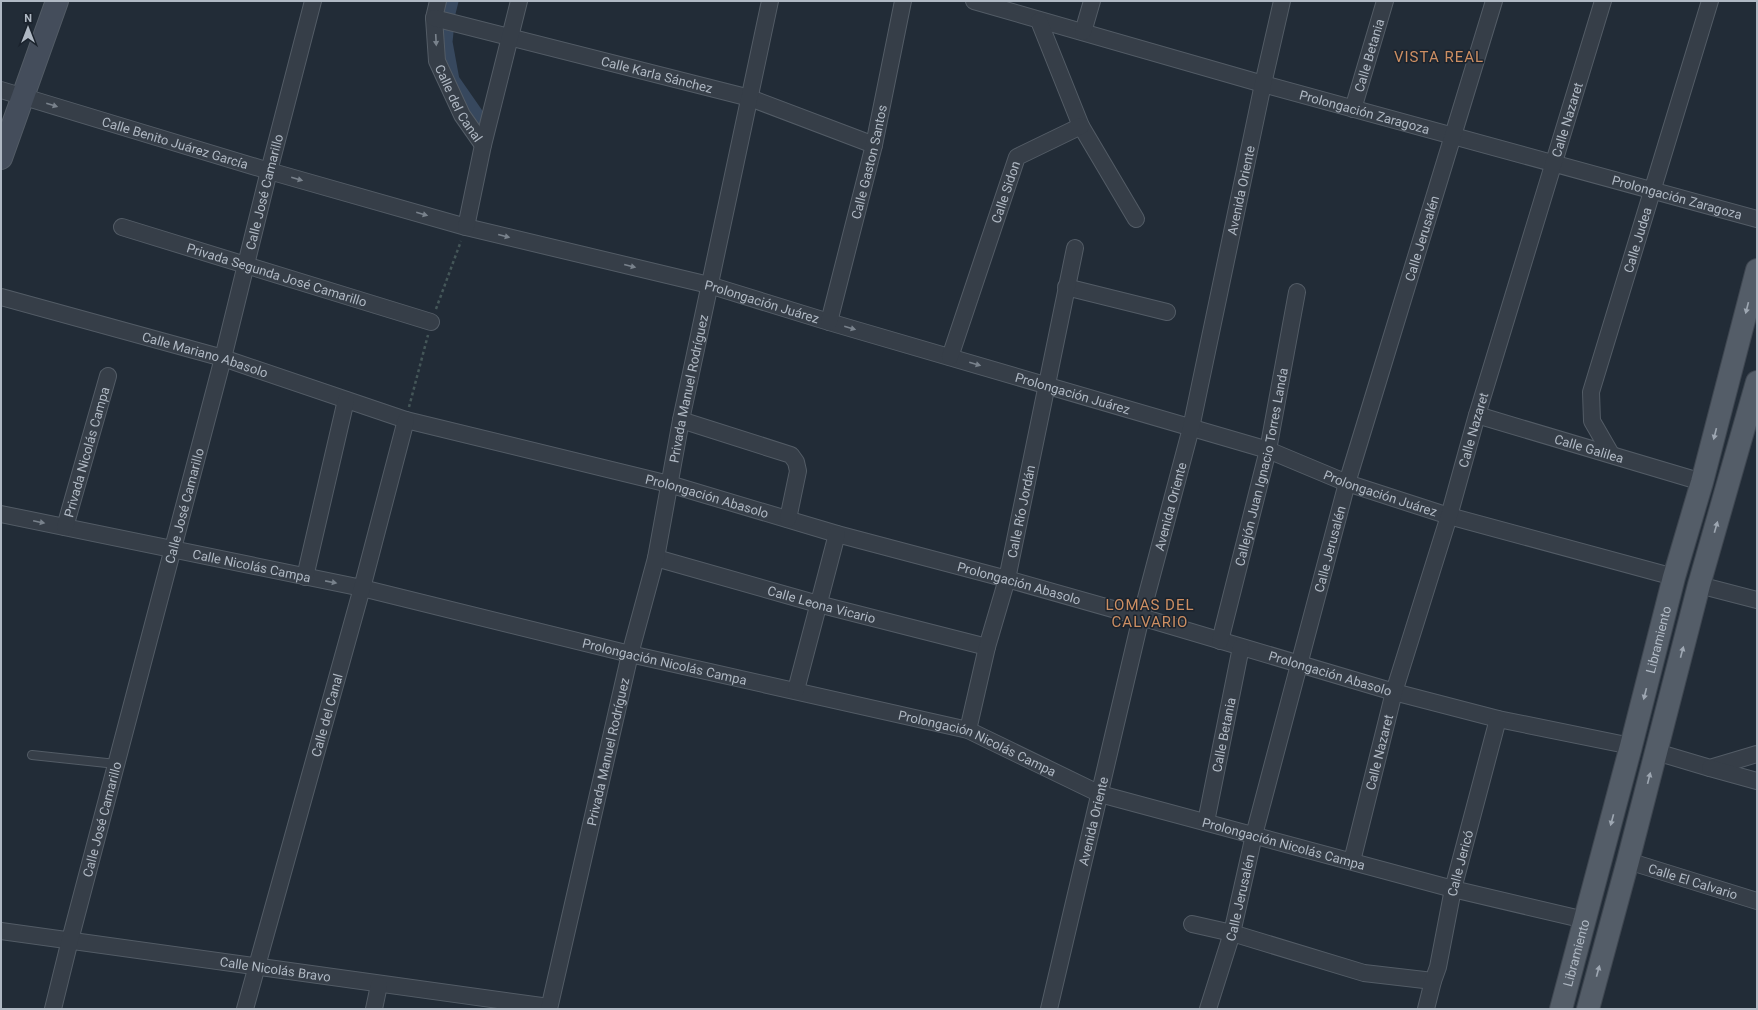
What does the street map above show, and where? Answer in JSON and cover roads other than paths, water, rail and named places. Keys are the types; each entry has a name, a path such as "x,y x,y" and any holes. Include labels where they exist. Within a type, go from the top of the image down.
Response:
{"main road":[{"path":"1,158 57,1"},
{"name":"Libramiento","path":"1561,1009 1632,746 1674,577 1702,482 1757,270"},
{"name":"Libramiento","path":"1588,1009 1628,861 1699,585 1752,421 1757,382"}],"street":[{"name":"Calle José Camarillo","path":"53,1009 116,764 224,358 269,171 313,1"},
{"name":"Calle del Canal","path":"438,1 434,18 437,62 462,115 483,145 466,227"},
{"path":"483,145 512,36 519,1"},
{"name":"Privada Manuel Rodríguez","path":"549,1008 630,654 656,558 681,420 770,1"},
{"name":"Calle Gaston Santos","path":"829,322 874,145 903,1"},
{"name":"Prolongación Zaragoza","path":"974,1 1039,21 1083,32 1263,84 1452,135 1554,165 1653,190 1757,219"},
{"path":"1083,32 1092,1"},
{"name":"Avenida Oriente","path":"1049,1009 1141,617 1191,428 1263,84 1282,1"},
{"name":"Calle Betania","path":"1354,109 1384,1"},
{"name":"Calle Jerusalén","path":"1208,1009 1232,933 1254,834 1298,662 1347,483 1494,1"},
{"name":"Calle Nazaret","path":"1352,861 1394,692 1449,516 1476,415 1604,1"},
{"name":"Calle Judea","path":"1612,454 1592,421 1591,392 1710,1"},
{"name":"Calle Karla Sánchez","path":"434,18 512,36 750,98 874,145"},
{"path":"1039,21 1081,126 1136,219"},
{"name":"Calle Benito Juárez García","path":"1,90 269,171 466,227"},
{"name":"Calle Sidon","path":"950,357 1017,157 1081,126"},
{"name":"Privada Segunda José Camarillo","path":"122,227 431,322"},
{"name":"Prolongación Juárez","path":"466,227 709,285 829,322 1268,450 1347,483 1449,516 1674,577"},
{"name":"Calle Río Jordán","path":"968,730 987,648 1007,579 1075,248"},
{"path":"1066,287 1167,312"},
{"name":"Callejón Juan Ignacio Torres Landa","path":"1220,641 1268,450 1297,292"},
{"name":"Calle Mariano Abasolo","path":"1,297 224,358 406,420"},
{"name":"Privada Nicolás Campa","path":"65,527 108,376"},
{"path":"305,577 346,400"},
{"name":"Calle Galilea","path":"1476,415 1612,454 1702,482"},
{"name":"Calle del Canal","path":"245,1009 362,588 406,420"},
{"name":"Prolongación Abasolo","path":"406,420 670,484 837,534 1007,579 1241,647 1298,662 1394,692 1498,718 1632,746"},
{"path":"681,420 791,455 796,462 798,471 788,519"},
{"name":"Calle Nicolás Campa","path":"1,514 362,588"},
{"path":"796,690 837,534"},
{"name":"Calle Leona Vicario","path":"656,558 818,604 987,648"},
{"path":"1699,585 1757,600"},
{"name":"Prolongación Nicolás Campa","path":"362,588 630,654 796,690 968,730 1100,794 1254,834 1453,889 1585,920"},
{"name":"Calle Betania","path":"1206,822 1241,647"},
{"name":"Calle Jericó","path":"1426,1009 1433,980 1438,967 1453,889 1498,718"},
{"path":"1656,752 1757,781"},
{"path":"1710,768 1757,754"},
{"name":"Calle El Calvario","path":"1628,861 1757,901"},
{"path":"1192,924 1232,933 1364,973 1433,980"},
{"name":"Calle Nicolás Bravo","path":"1,931 549,1008"},
{"path":"374,1009 379,985"}],"lane":[{"path":"32,755 116,764"}],"waterway":[{"path":"448,13 451,1"},
{"path":"446,32 445,42 452,80 477,116"}],"district":[{"name":"VISTA REAL","path":"1439,57"},
{"name":"LOMAS DEL CALVARIO","path":"1150,614"}]}
